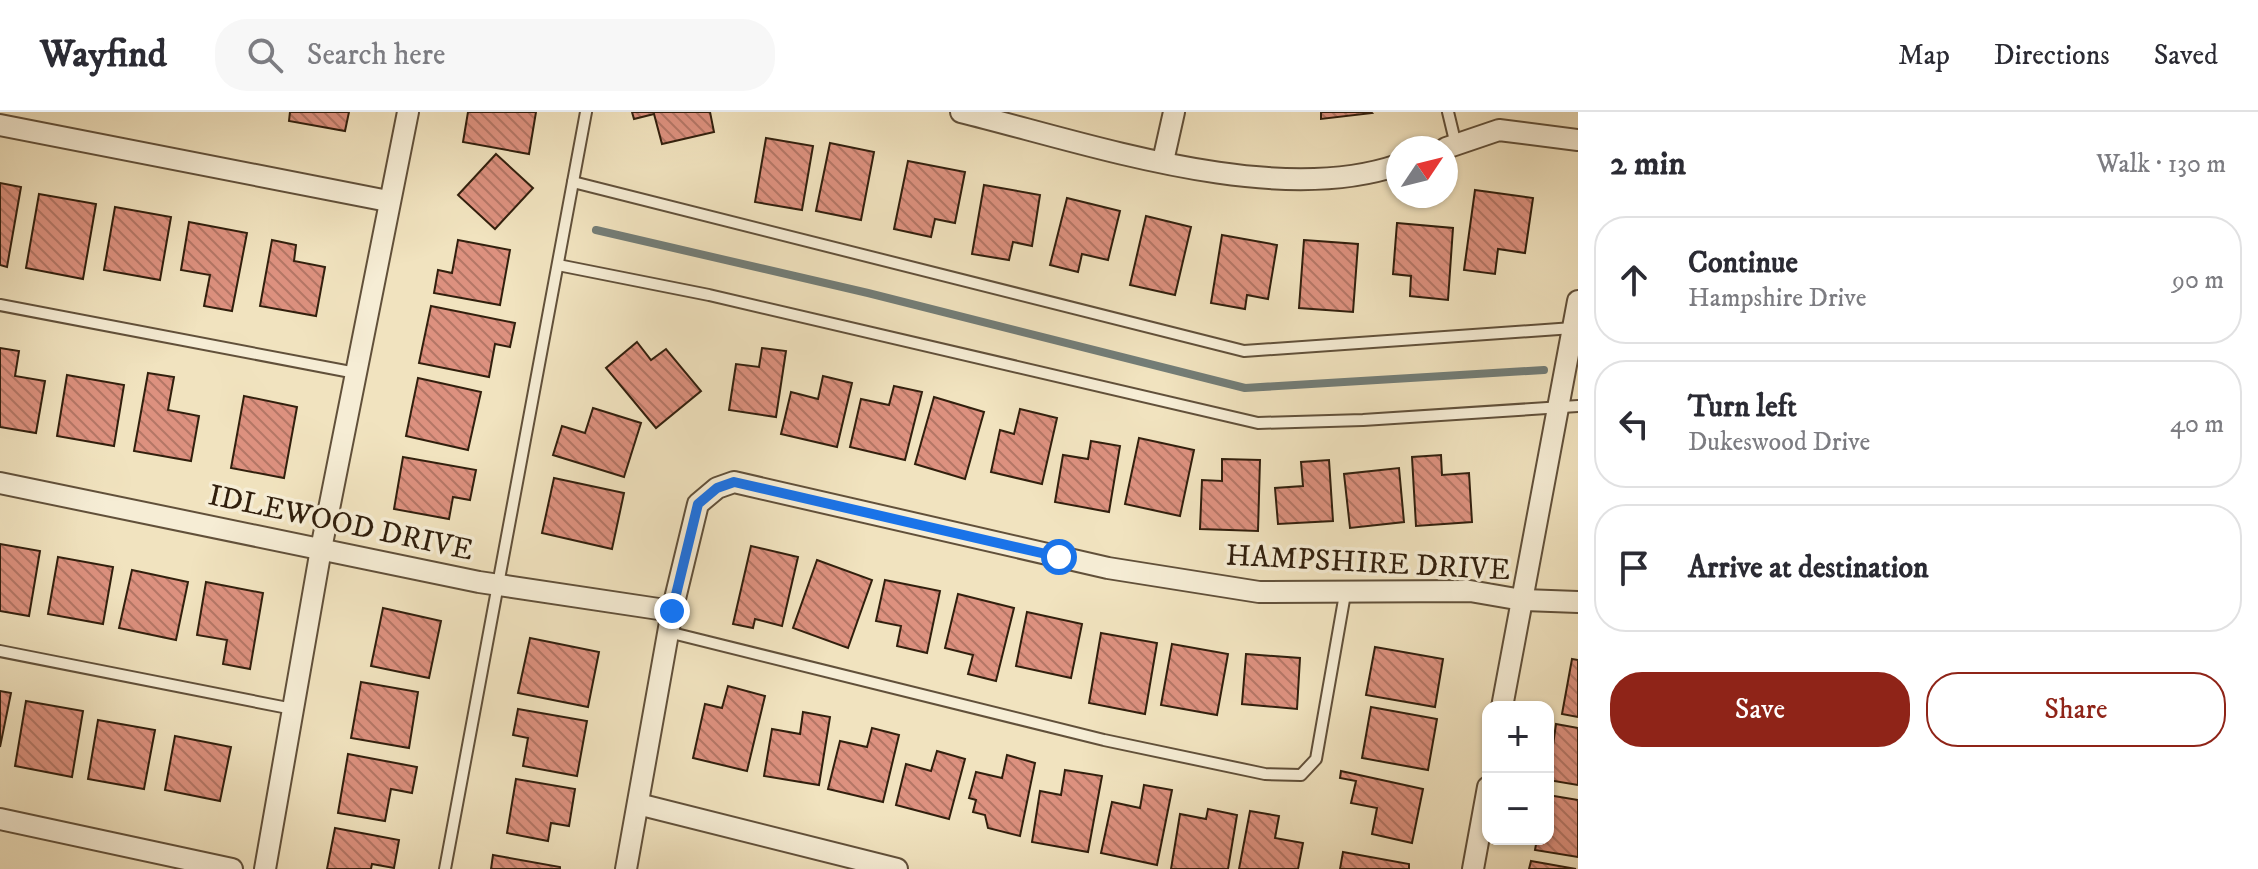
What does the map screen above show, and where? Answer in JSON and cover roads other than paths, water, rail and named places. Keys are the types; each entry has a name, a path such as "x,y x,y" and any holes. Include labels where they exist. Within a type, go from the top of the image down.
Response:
{"street":[{"path":"265,869 321,549 408,112"},
{"path":"961,112 1163,161 1299,181 1370,175 1386,169"},
{"path":"1163,161 1174,112"},
{"path":"0,125 388,201"},
{"path":"1458,144 1499,130 1578,140"},
{"path":"1503,701 1522,600 1568,406 1578,301"},
{"name":"HAMPSHIRE DRIVE","path":"672,611 698,504 717,488 734,482 1108,568 1259,592 1345,594 1470,591 1522,600 1578,602"},
{"name":"IDLEWOOD DRIVE","path":"0,483 499,585 672,611"},
{"path":"626,869 672,611"},
{"path":"638,804 897,869"},
{"path":"0,819 232,869"},
{"path":"1473,869 1482,820"}],"lane":[{"path":"445,869 586,112"},
{"path":"1448,112 1450,136"},
{"path":"573,182 1244,351 1576,328"},
{"path":"558,265 709,295 1258,423 1363,420 1568,406"},
{"path":"0,305 356,373"},
{"path":"668,632 1104,740 1265,774 1301,775 1316,759 1345,594"},
{"path":"0,651 293,709"}],"waterway":[{"path":"596,230 868,293 1245,388 1544,370"}]}
